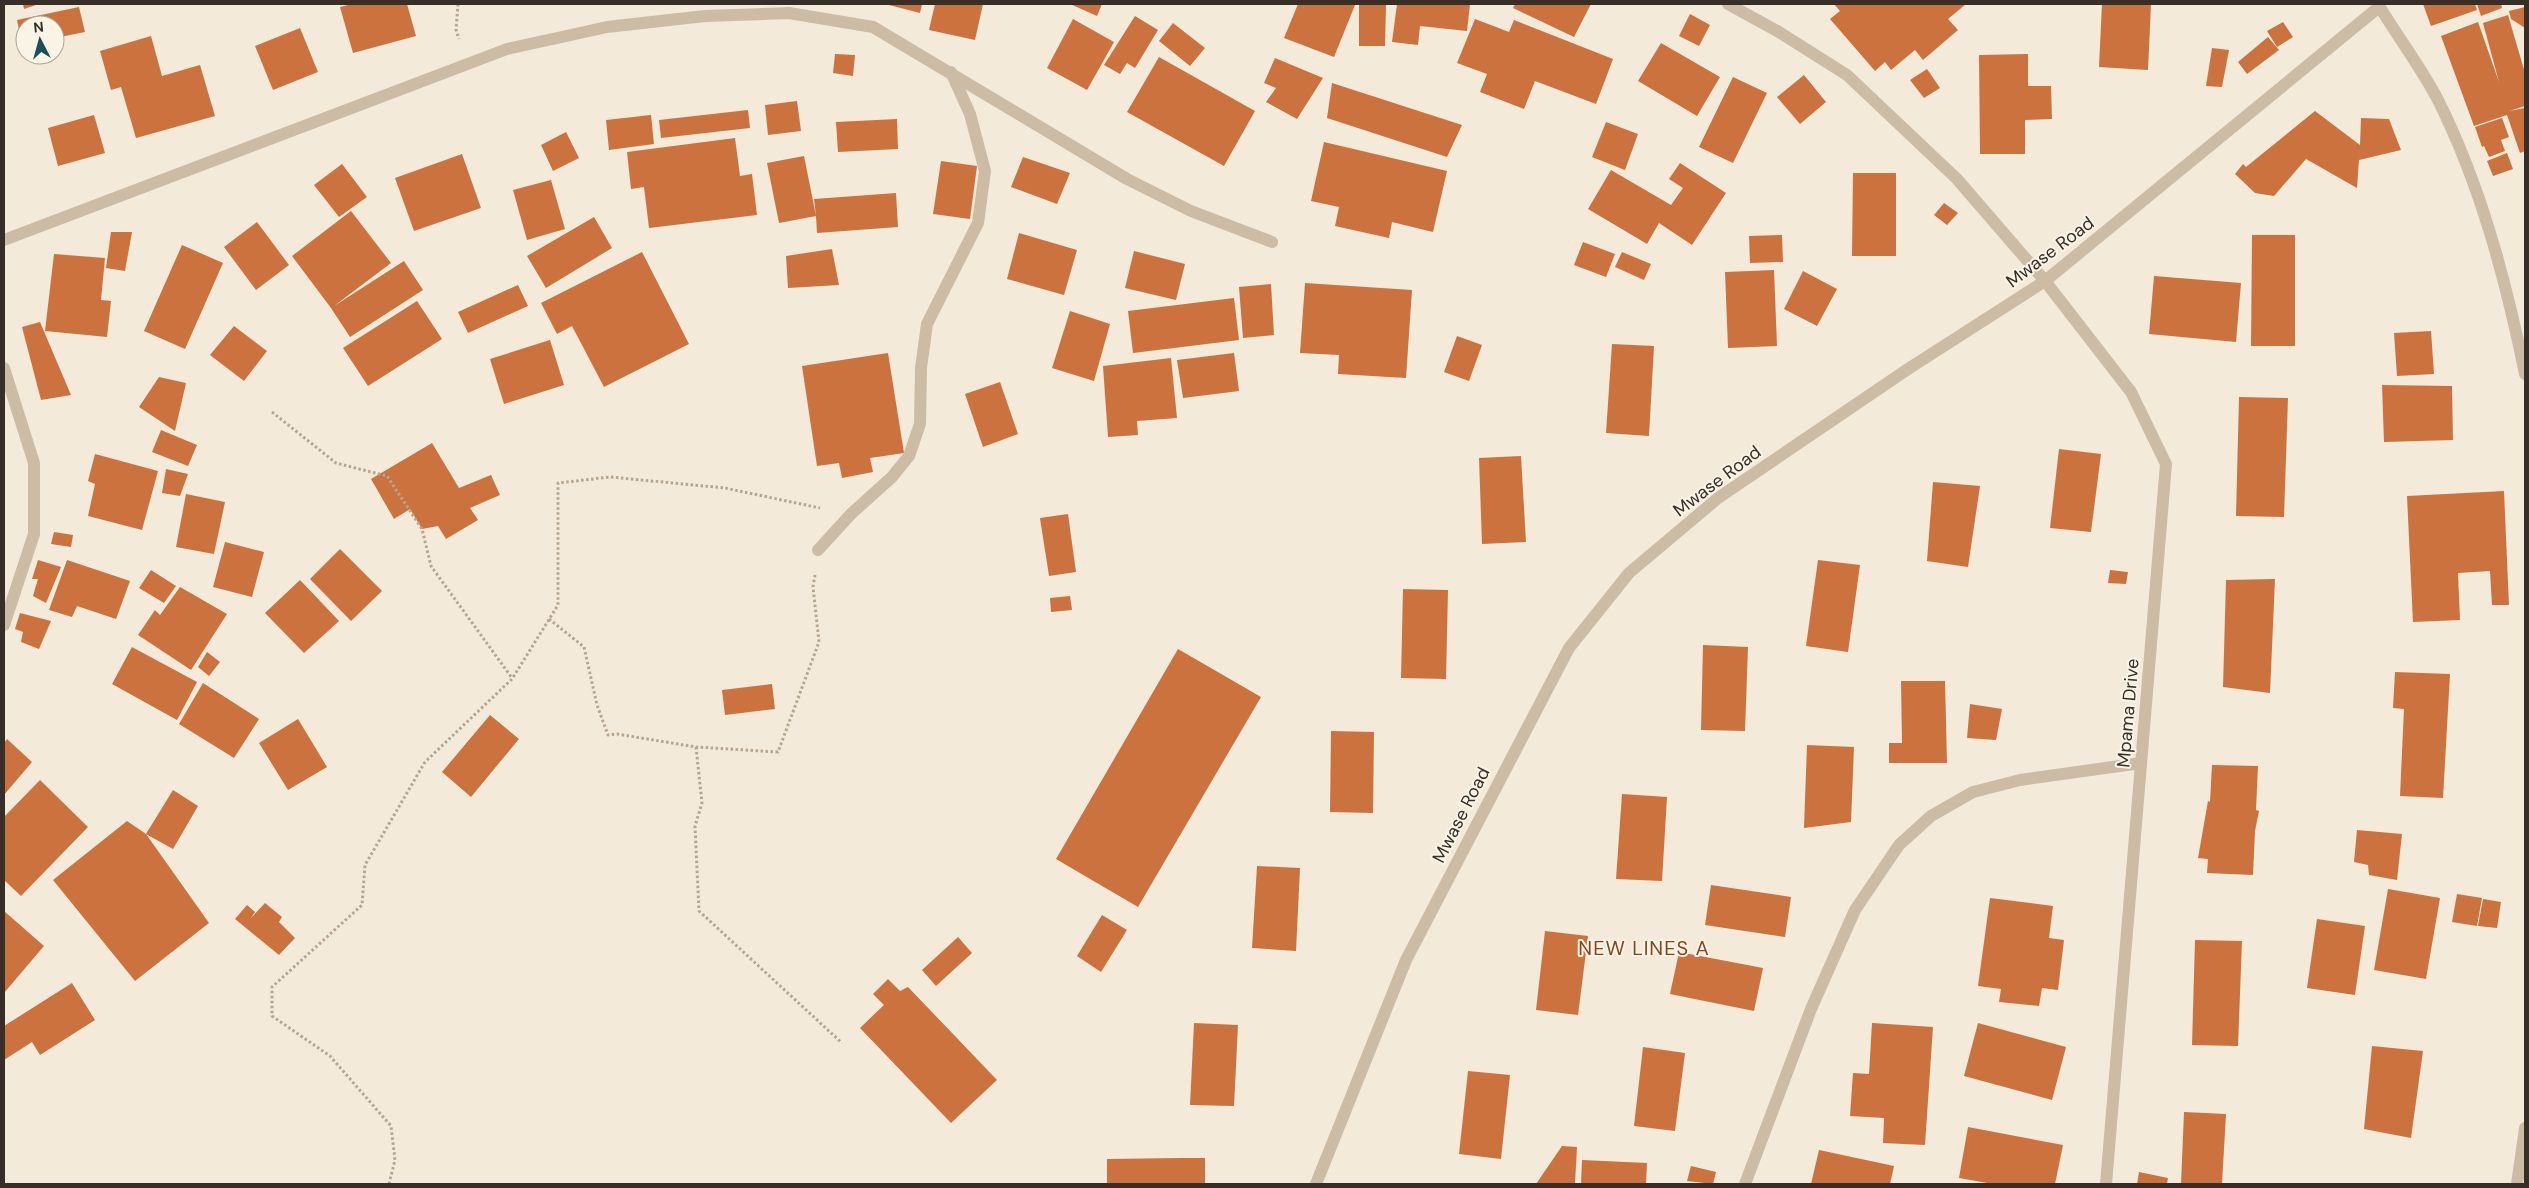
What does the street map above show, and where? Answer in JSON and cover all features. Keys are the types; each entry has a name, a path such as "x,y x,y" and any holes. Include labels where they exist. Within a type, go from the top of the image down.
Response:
{"street":[{"name":"Mpama Drive","path":"1728,4 1780,32 1847,75 1957,179 2046,281 2132,392 2166,464 2106,1184"},
{"name":"Mwase Road","path":"1316,1184 1406,960 1569,648 1629,573 1718,498 1908,369 2046,281 2378,5"},
{"path":"2378,5 2438,100 2479,197 2512,310 2525,374"},
{"path":"4,240 506,49 607,27 705,16 789,13 872,27 951,72 1127,179 1191,211 1272,242"},
{"path":"818,550 851,514 892,477 909,456 920,424 921,368 927,324 978,223 985,171 970,114 951,72"},
{"path":"4,368 34,463 34,534 4,626"},
{"path":"1745,1184 1811,1009 1855,910 1899,845 1931,816 1973,792 2020,780 2141,763"},
{"path":"2517,1184 2525,1128"}],"path":[{"path":"458,4 456,30 462,47"},
{"path":"272,412 336,463 387,476 422,529 430,566 512,679"},
{"path":"389,1184 394,1160 391,1126 330,1056 272,1016 272,987 362,905 365,865 425,762 512,679 549,620 558,604 558,483 610,477 726,488 851,514"},
{"path":"549,620 584,647 597,705 608,735 617,734 696,747 778,752 818,642 813,587 818,550"},
{"path":"696,747 702,803 695,826 699,911 842,1043"}],"building":[{"path":"23,4 39,4 24,9"},
{"path":"352,4 407,4 416,36 353,53 340,7"},
{"path":"885,4 922,4 920,13"},
{"path":"935,4 983,4 975,40 929,30"},
{"path":"1070,4 1102,4 1097,16"},
{"path":"1298,4 1355,5 1334,57 1284,38"},
{"path":"1397,4 1470,4 1467,31 1420,26 1418,45 1392,42"},
{"path":"1515,4 1591,4 1574,37 1513,8"},
{"path":"1834,4 1966,4 1948,19 1958,30 1923,60 1915,50 1891,70 1885,62 1875,71 1830,19 1840,11"},
{"path":"2102,4 2151,4 2148,70 2099,67"},
{"path":"2423,4 2475,4 2477,10 2431,26"},
{"path":"2477,4 2501,4 2502,8 2481,16"},
{"path":"1359,5 1386,5 1385,46 1359,46"},
{"path":"79,7 85,32 65,36 65,15 41,15"},
{"path":"2525,7 2525,28 2511,19 2509,11"},
{"path":"1690,14 1710,25 1699,46 1679,36"},
{"path":"2508,15 2525,73 2525,106 2509,111 2525,108 2525,151 2520,153 2507,115 2474,126 2441,36 2478,22 2499,82 2483,23"},
{"path":"1135,16 1158,30 1135,68 1127,63 1120,74 1104,65"},
{"path":"1073,19 1114,42 1087,90 1047,68"},
{"path":"1475,19 1509,32 1514,20 1613,59 1596,104 1535,81 1524,109 1480,92 1487,74 1457,63"},
{"path":"2283,22 2293,37 2277,47 2267,31"},
{"path":"1173,23 1205,48 1190,66 1159,41"},
{"path":"300,28 318,72 273,90 255,46"},
{"path":"151,36 162,76 200,65 215,116 136,138 121,87 111,90 100,51"},
{"path":"2268,37 2279,50 2247,74 2238,62"},
{"path":"1661,43 1720,77 1697,116 1638,81"},
{"path":"2212,48 2229,50 2222,87 2206,86"},
{"path":"835,54 855,55 853,76 833,73"},
{"path":"2028,54 2028,86 2051,86 2052,119 2025,120 2025,154 1980,154 1979,55"},
{"path":"1159,57 1255,111 1224,166 1127,112"},
{"path":"1275,58 1323,78 1297,119 1266,102 1276,88 1264,83"},
{"path":"1927,69 1940,88 1924,98 1910,80"},
{"path":"1804,75 1826,102 1800,124 1777,97"},
{"path":"1733,77 1767,93 1733,163 1699,147"},
{"path":"1332,83 1462,125 1447,157 1327,118"},
{"path":"797,101 801,131 768,135 765,105"},
{"path":"748,110 750,128 661,138 659,120"},
{"path":"2315,111 2360,145 2361,118 2389,119 2401,150 2359,160 2357,188 2306,159 2274,196 2255,193 2235,174 2243,164 2246,167"},
{"path":"94,115 105,153 58,166 48,128"},
{"path":"651,115 654,144 609,150 606,120"},
{"path":"2502,118 2509,137 2501,140 2505,151 2489,157 2484,146 2482,147 2475,127"},
{"path":"897,119 898,149 838,152 836,122"},
{"path":"1606,122 1638,134 1625,170 1592,157"},
{"path":"566,132 579,158 553,171 541,145"},
{"path":"735,138 740,176 752,174 757,215 649,228 644,187 631,189 627,152"},
{"path":"1324,142 1447,171 1433,232 1392,222 1389,238 1335,226 1339,207 1311,201"},
{"path":"2507,153 2513,169 2493,176 2487,161"},
{"path":"462,154 481,208 414,231 395,178"},
{"path":"804,156 816,216 779,223 767,163"},
{"path":"1023,157 1070,173 1057,204 1011,187"},
{"path":"941,161 977,166 970,219 933,214"},
{"path":"1680,163 1726,193 1692,245 1659,223 1647,244 1588,209 1611,170 1671,205 1683,188 1669,179"},
{"path":"342,164 367,197 339,217 314,185"},
{"path":"1853,173 1896,173 1896,256 1852,256"},
{"path":"551,180 565,229 527,240 513,190"},
{"path":"896,193 898,227 817,233 814,199"},
{"path":"1944,203 1958,213 1947,225 1934,215"},
{"path":"351,211 391,263 334,306 404,261 423,290 350,337 292,256"},
{"path":"594,217 612,248 546,288 527,256"},
{"path":"257,222 289,265 256,290 224,247"},
{"path":"111,232 132,232 125,271 106,268"},
{"path":"1019,233 1077,250 1064,295 1007,279"},
{"path":"1782,235 1783,262 1750,263 1749,236"},
{"path":"2252,235 2295,235 2295,346 2251,346"},
{"path":"1583,242 1615,254 1606,277 1574,265"},
{"path":"182,245 223,263 185,349 144,331"},
{"path":"832,249 839,285 788,288 786,256"},
{"path":"1134,251 1185,264 1176,300 1125,288"},
{"path":"642,252 689,344 604,387 572,326 557,334 541,303"},
{"path":"1622,252 1651,264 1644,280 1615,267"},
{"path":"54,254 105,258 101,300 111,301 107,337 45,331"},
{"path":"1774,270 1777,346 1728,348 1725,272"},
{"path":"1803,271 1837,289 1817,326 1784,309"},
{"path":"2154,276 2241,283 2236,342 2149,334"},
{"path":"1305,283 1412,290 1406,378 1338,374 1339,355 1300,353"},
{"path":"1271,284 1274,335 1243,338 1239,287"},
{"path":"518,285 528,306 468,333 458,312"},
{"path":"1234,298 1239,340 1133,353 1128,311"},
{"path":"417,301 442,339 368,386 343,348"},
{"path":"1070,311 1110,324 1094,381 1052,368"},
{"path":"40,322 71,395 41,400 22,327"},
{"path":"234,326 267,351 244,381 210,355"},
{"path":"2431,331 2434,374 2397,376 2394,333"},
{"path":"1457,336 1482,345 1469,381 1444,372"},
{"path":"550,340 564,385 504,404 490,359"},
{"path":"1612,344 1654,346 1649,436 1606,433"},
{"path":"888,353 904,453 870,458 873,472 842,478 839,463 817,466 802,366"},
{"path":"1234,353 1239,391 1183,398 1177,360"},
{"path":"1171,358 1177,418 1137,421 1138,435 1108,437 1103,366"},
{"path":"159,377 186,383 175,431 139,407"},
{"path":"1000,382 1018,434 983,447 965,394"},
{"path":"2382,385 2452,386 2453,440 2384,442"},
{"path":"2239,397 2288,398 2284,517 2236,516"},
{"path":"161,430 197,445 188,466 152,452"},
{"path":"432,443 459,488 491,475 500,495 470,508 478,520 446,539 438,526 422,529 410,509 394,519 371,479"},
{"path":"2059,449 2101,454 2091,532 2050,528"},
{"path":"95,454 158,471 142,530 88,516 95,484 88,481"},
{"path":"1521,456 1526,542 1482,544 1479,458"},
{"path":"166,469 188,474 180,496 162,493"},
{"path":"1933,482 1980,486 1968,567 1927,561"},
{"path":"2504,491 2509,605 2492,605 2490,571 2458,573 2460,620 2413,622 2407,496"},
{"path":"186,494 225,502 214,554 176,547"},
{"path":"1068,514 1076,572 1049,576 1040,518"},
{"path":"54,532 73,535 71,547 51,544"},
{"path":"225,542 264,552 252,597 213,587"},
{"path":"340,549 382,591 351,621 310,579"},
{"path":"38,560 61,567 46,603 33,596 38,579 32,579"},
{"path":"67,560 130,581 116,619 77,606 72,617 49,610"},
{"path":"1818,560 1860,565 1848,652 1806,646"},
{"path":"151,570 176,586 164,603 139,588"},
{"path":"2110,570 2128,572 2126,584 2108,583"},
{"path":"2275,579 2270,693 2223,687 2226,580"},
{"path":"300,580 339,621 304,653 265,613"},
{"path":"180,587 227,614 191,670 138,635 155,610 160,615"},
{"path":"1403,589 1448,590 1446,679 1401,678"},
{"path":"1070,596 1072,610 1051,612 1050,598"},
{"path":"20,613 51,621 39,649 21,642 23,632 15,629"},
{"path":"1703,645 1748,647 1745,731 1701,730"},
{"path":"132,647 197,682 177,720 112,684"},
{"path":"1178,649 1261,697 1138,907 1056,859"},
{"path":"207,652 220,662 209,676 198,667"},
{"path":"2395,672 2450,674 2443,798 2400,796 2404,709 2393,708"},
{"path":"1901,681 1945,681 1947,763 1889,763 1889,743 1902,743"},
{"path":"203,683 259,719 234,758 179,724"},
{"path":"772,684 775,709 725,715 722,690"},
{"path":"1970,704 2002,709 1996,740 1967,738"},
{"path":"490,715 519,739 471,797 442,772"},
{"path":"298,719 327,767 288,790 259,743"},
{"path":"1331,731 1374,732 1373,813 1330,812"},
{"path":"7,739 32,762 4,795 4,743"},
{"path":"1807,745 1854,747 1851,822 1804,828"},
{"path":"2212,765 2258,766 2256,810 2259,811 2255,831 2253,875 2207,873 2208,859 2198,858 2208,801 2210,802"},
{"path":"40,780 88,827 21,896 4,880 4,817"},
{"path":"173,790 198,806 173,849 146,834"},
{"path":"1622,794 1667,797 1662,881 1616,879"},
{"path":"127,821 146,834 209,923 135,981 53,880"},
{"path":"2357,830 2402,834 2397,880 2369,875 2368,865 2354,862"},
{"path":"1257,866 1300,868 1296,951 1252,948"},
{"path":"1711,885 1791,897 1785,937 1705,925"},
{"path":"2388,889 2440,898 2426,979 2374,970"},
{"path":"2457,894 2482,898 2477,926 2452,922"},
{"path":"1990,898 2053,906 2049,938 2064,940 2058,990 2042,988 2039,1006 1999,1002 2001,989 1978,986"},
{"path":"2483,899 2501,902 2497,928 2478,926"},
{"path":"265,903 282,917 279,922 295,938 279,955 235,919 247,905 255,912 251,918"},
{"path":"4,911 44,946 4,993"},
{"path":"1102,915 1127,930 1101,972 1077,956"},
{"path":"2317,919 2365,926 2355,995 2307,988"},
{"path":"1545,931 1588,936 1578,1015 1536,1010"},
{"path":"958,937 972,953 936,986 922,970"},
{"path":"2195,940 2242,941 2238,1046 2192,1045"},
{"path":"1679,952 1763,968 1754,1011 1670,994"},
{"path":"888,979 900,991 908,987 997,1080 951,1123 860,1028 884,1005 873,994"},
{"path":"72,983 95,1020 40,1055 32,1042 4,1060 4,1026"},
{"path":"1194,1023 1238,1025 1234,1106 1190,1105"},
{"path":"1872,1023 1933,1027 1925,1145 1883,1143 1884,1118 1850,1116 1853,1073 1869,1074"},
{"path":"1978,1023 2066,1047 2052,1100 1964,1076"},
{"path":"2372,1046 2423,1051 2411,1138 2364,1129"},
{"path":"1643,1047 1685,1053 1675,1131 1634,1126"},
{"path":"1468,1071 1510,1075 1501,1159 1459,1154"},
{"path":"2184,1112 2226,1114 2222,1184 2181,1184"},
{"path":"1968,1127 2063,1145 2055,1184 1993,1184 1959,1178"},
{"path":"1562,1146 1577,1147 1575,1184 1536,1184"},
{"path":"1819,1150 1894,1166 1890,1184 1811,1184"},
{"path":"1205,1158 1205,1184 1107,1184 1107,1159"},
{"path":"1582,1160 1647,1163 1646,1184 1581,1184"},
{"path":"1691,1166 1716,1172 1713,1184 1687,1181"},
{"path":"2139,1172 2168,1178 2167,1184 2137,1184"}],"district":[{"name":"NEW LINES A","path":"1644,948"}]}
